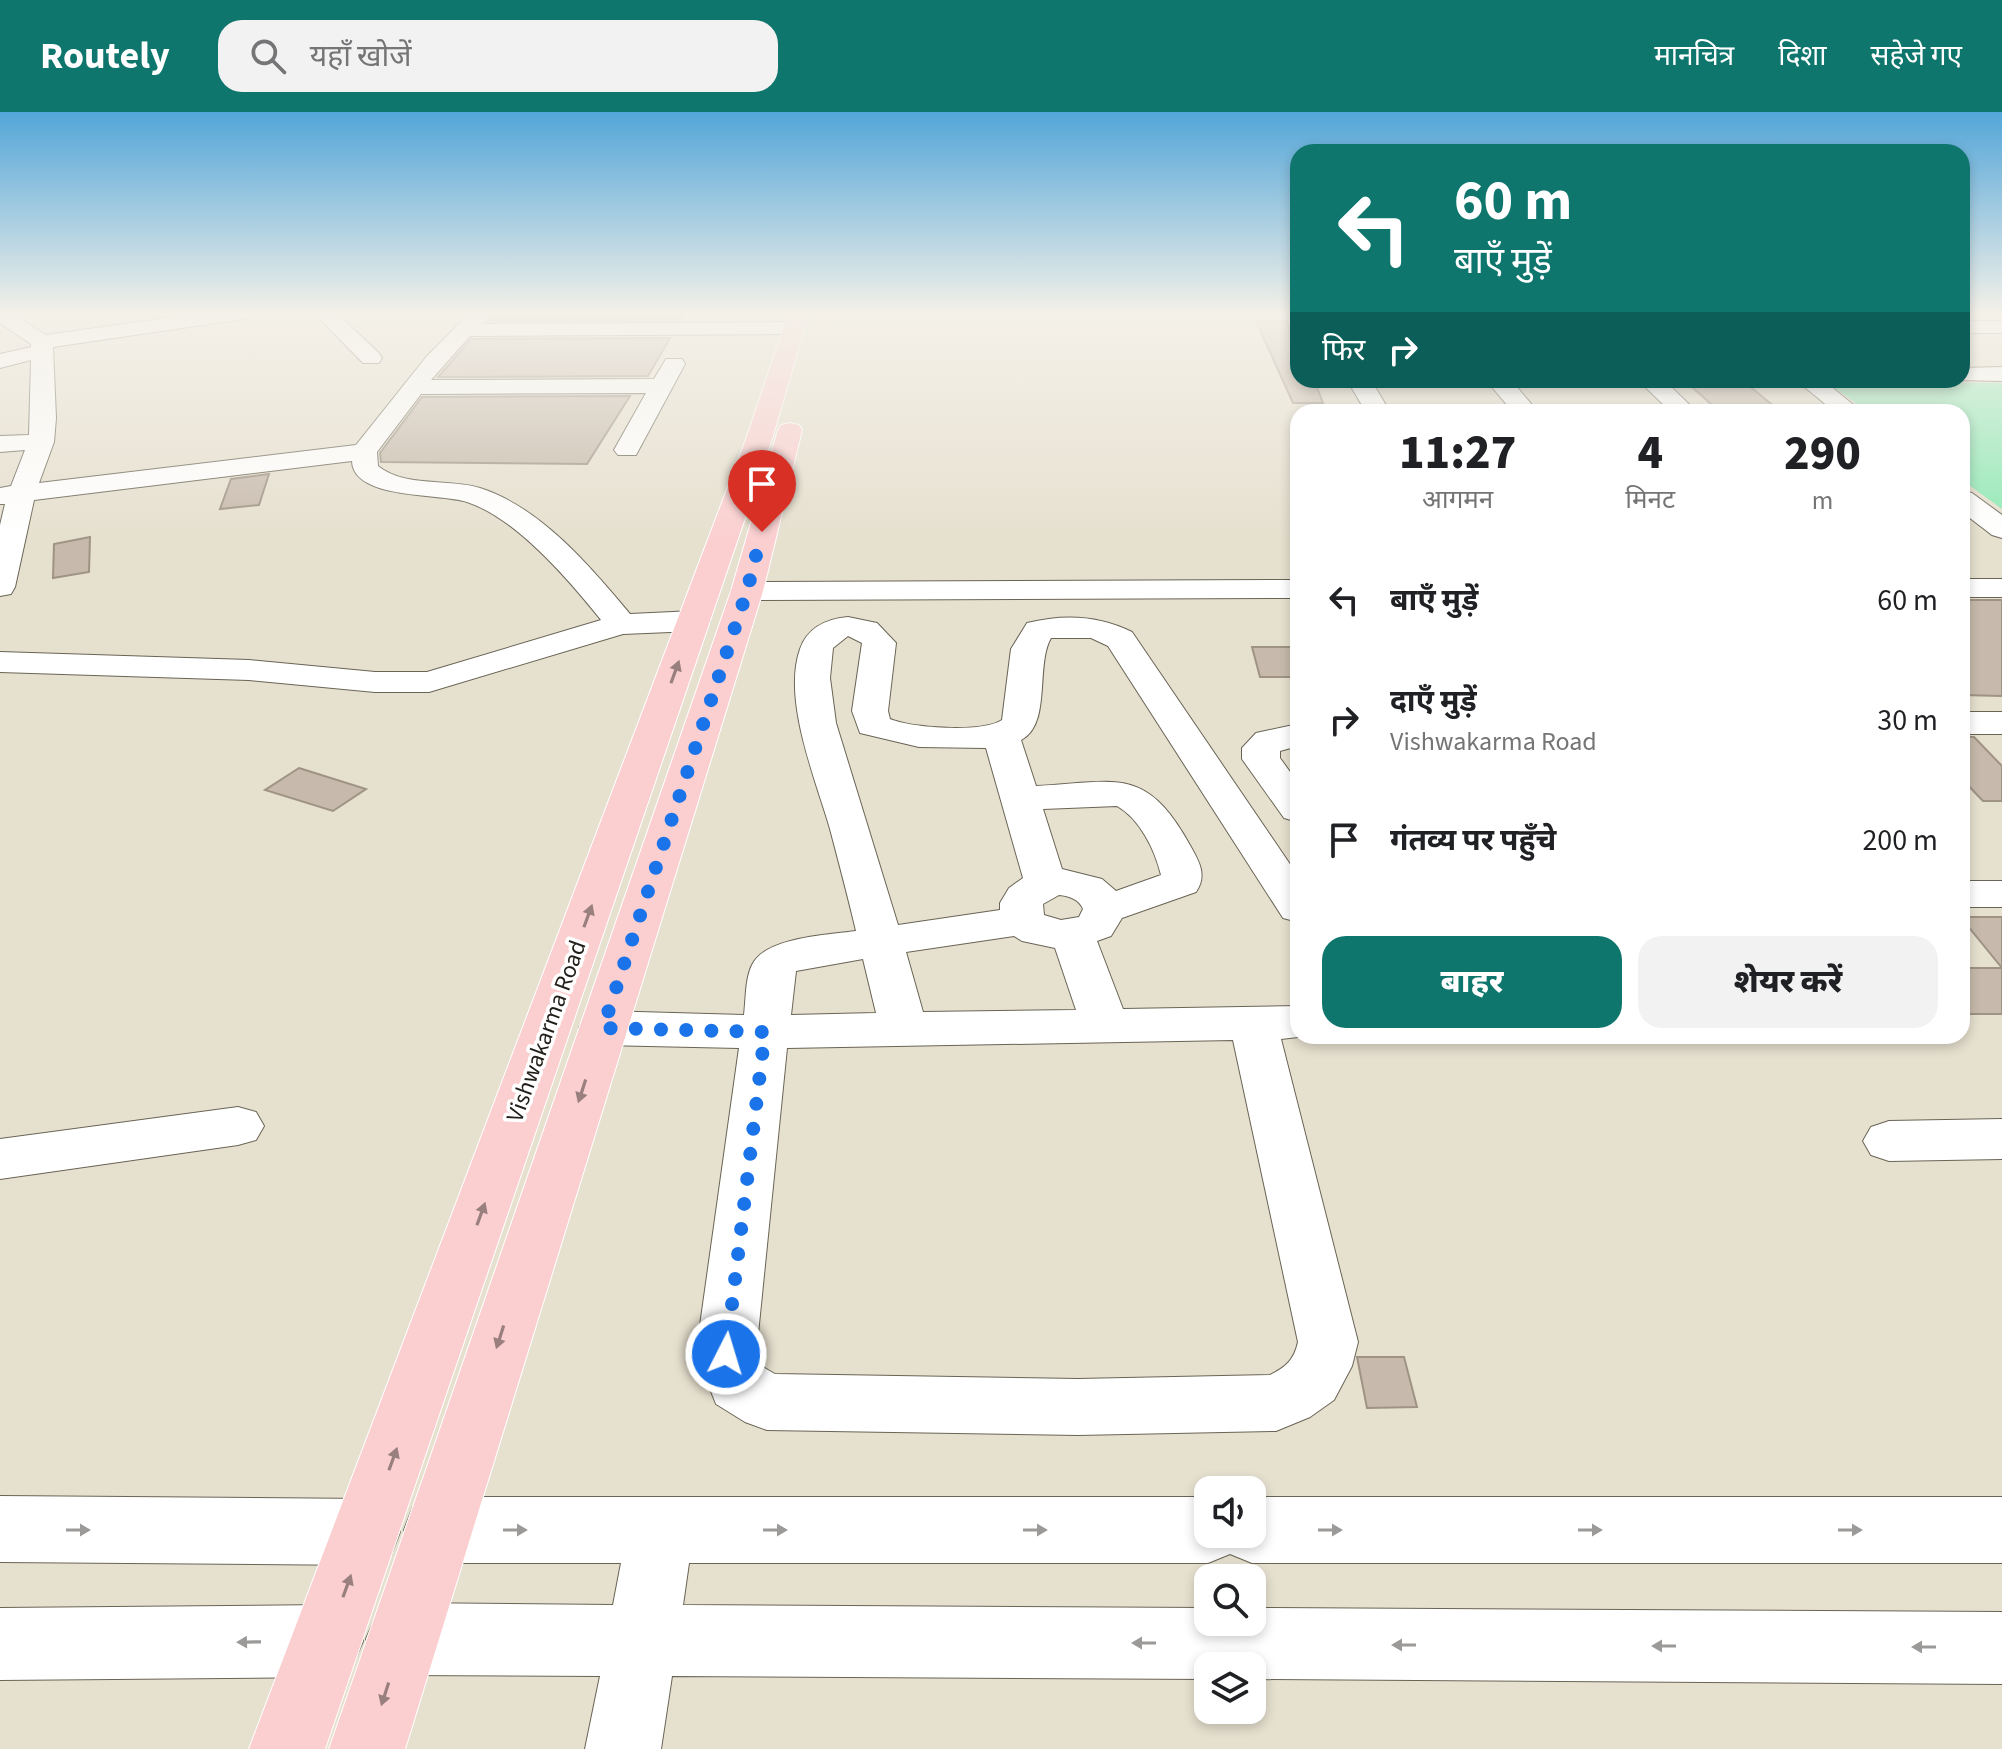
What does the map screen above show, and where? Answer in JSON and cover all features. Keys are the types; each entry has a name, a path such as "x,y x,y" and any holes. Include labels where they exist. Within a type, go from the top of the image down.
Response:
{"main road":[{"name":"Vishwakarma Road","path":"367,1749 747,591 753,502 793,388"},
{"name":"Vishwakarma Road","path":"287,1749 694,621 800,399"}],"street":[{"path":"0,587 10,496 41,442 45,388"},
{"path":"413,388 364,452 365,468 372,477 397,484 469,493 502,507 603,600 621,624"},
{"path":"627,450 662,388"},
{"path":"1505,388 1519,404"},
{"path":"1659,388 1676,404"},
{"path":"1819,388 1840,404"},
{"path":"0,444 41,442"},
{"path":"10,496 364,452"},
{"path":"1970,505 2002,529"},
{"path":"1970,588 2002,588"},
{"path":"747,591 1290,589"},
{"path":"0,662 249,670 406,683 457,675 621,624 694,621"},
{"path":"903,1028 819,728 813,675 815,652 822,638 832,629 851,626 874,635 879,643 870,711 873,725 881,731 950,736 1001,735 1014,731 1020,722 1028,649 1039,630 1076,628 1111,633 1120,639 1290,896"},
{"path":"1970,723 2002,723"},
{"path":"1001,735 1018,799 1105,1023"},
{"path":"1290,737 1269,741 1261,748 1261,759 1290,799"},
{"path":"603,1028 765,1032 1276,1022 1328,1342 1323,1368 1303,1389 1276,1403 1078,1407 767,1402 738,1385 726,1354 765,1032 769,977 780,960 798,954 1062,912 1181,883 1180,865 1148,812 1135,799 1120,794 1018,799"},
{"path":"1970,894 2002,894"},
{"path":"0,1159 238,1126"},
{"path":"1889,1141 2002,1139"},
{"path":"0,1529 367,1532"},
{"path":"437,1530 1194,1530"},
{"path":"623,1749 661,1530"},
{"path":"1266,1530 2002,1530"},
{"path":"402,1639 2002,1648"},
{"path":"0,1644 327,1641"}],"green space":[{"path":"1835,388 2002,388 2002,509 1970,486 1970,404 1857,404"}],"building":[{"path":"1286,388 1317,388 1323,403 1293,403"},
{"path":"1693,388 1752,388 1771,404 1711,404"},
{"path":"630,396 587,464 381,462 380,453 422,397"},
{"path":"269,474 259,505 220,509 231,479"},
{"path":"90,537 89,572 53,578 54,544"},
{"path":"1970,600 2002,600 2002,696 1970,695"},
{"path":"1252,647 1290,647 1290,677 1260,677"},
{"path":"1970,737 1974,737 2002,766 2002,801 1983,801 1970,787"},
{"path":"299,768 366,789 333,811 265,790"},
{"path":"1970,917 2002,917 2002,968 1970,929"},
{"path":"1970,968 2002,968 2002,1014 1970,1014"},
{"path":"1357,1357 1404,1357 1417,1407 1367,1408"}],"route":[{"path":"726,1354 765,1032 603,1028 747,591 762,532"}]}
